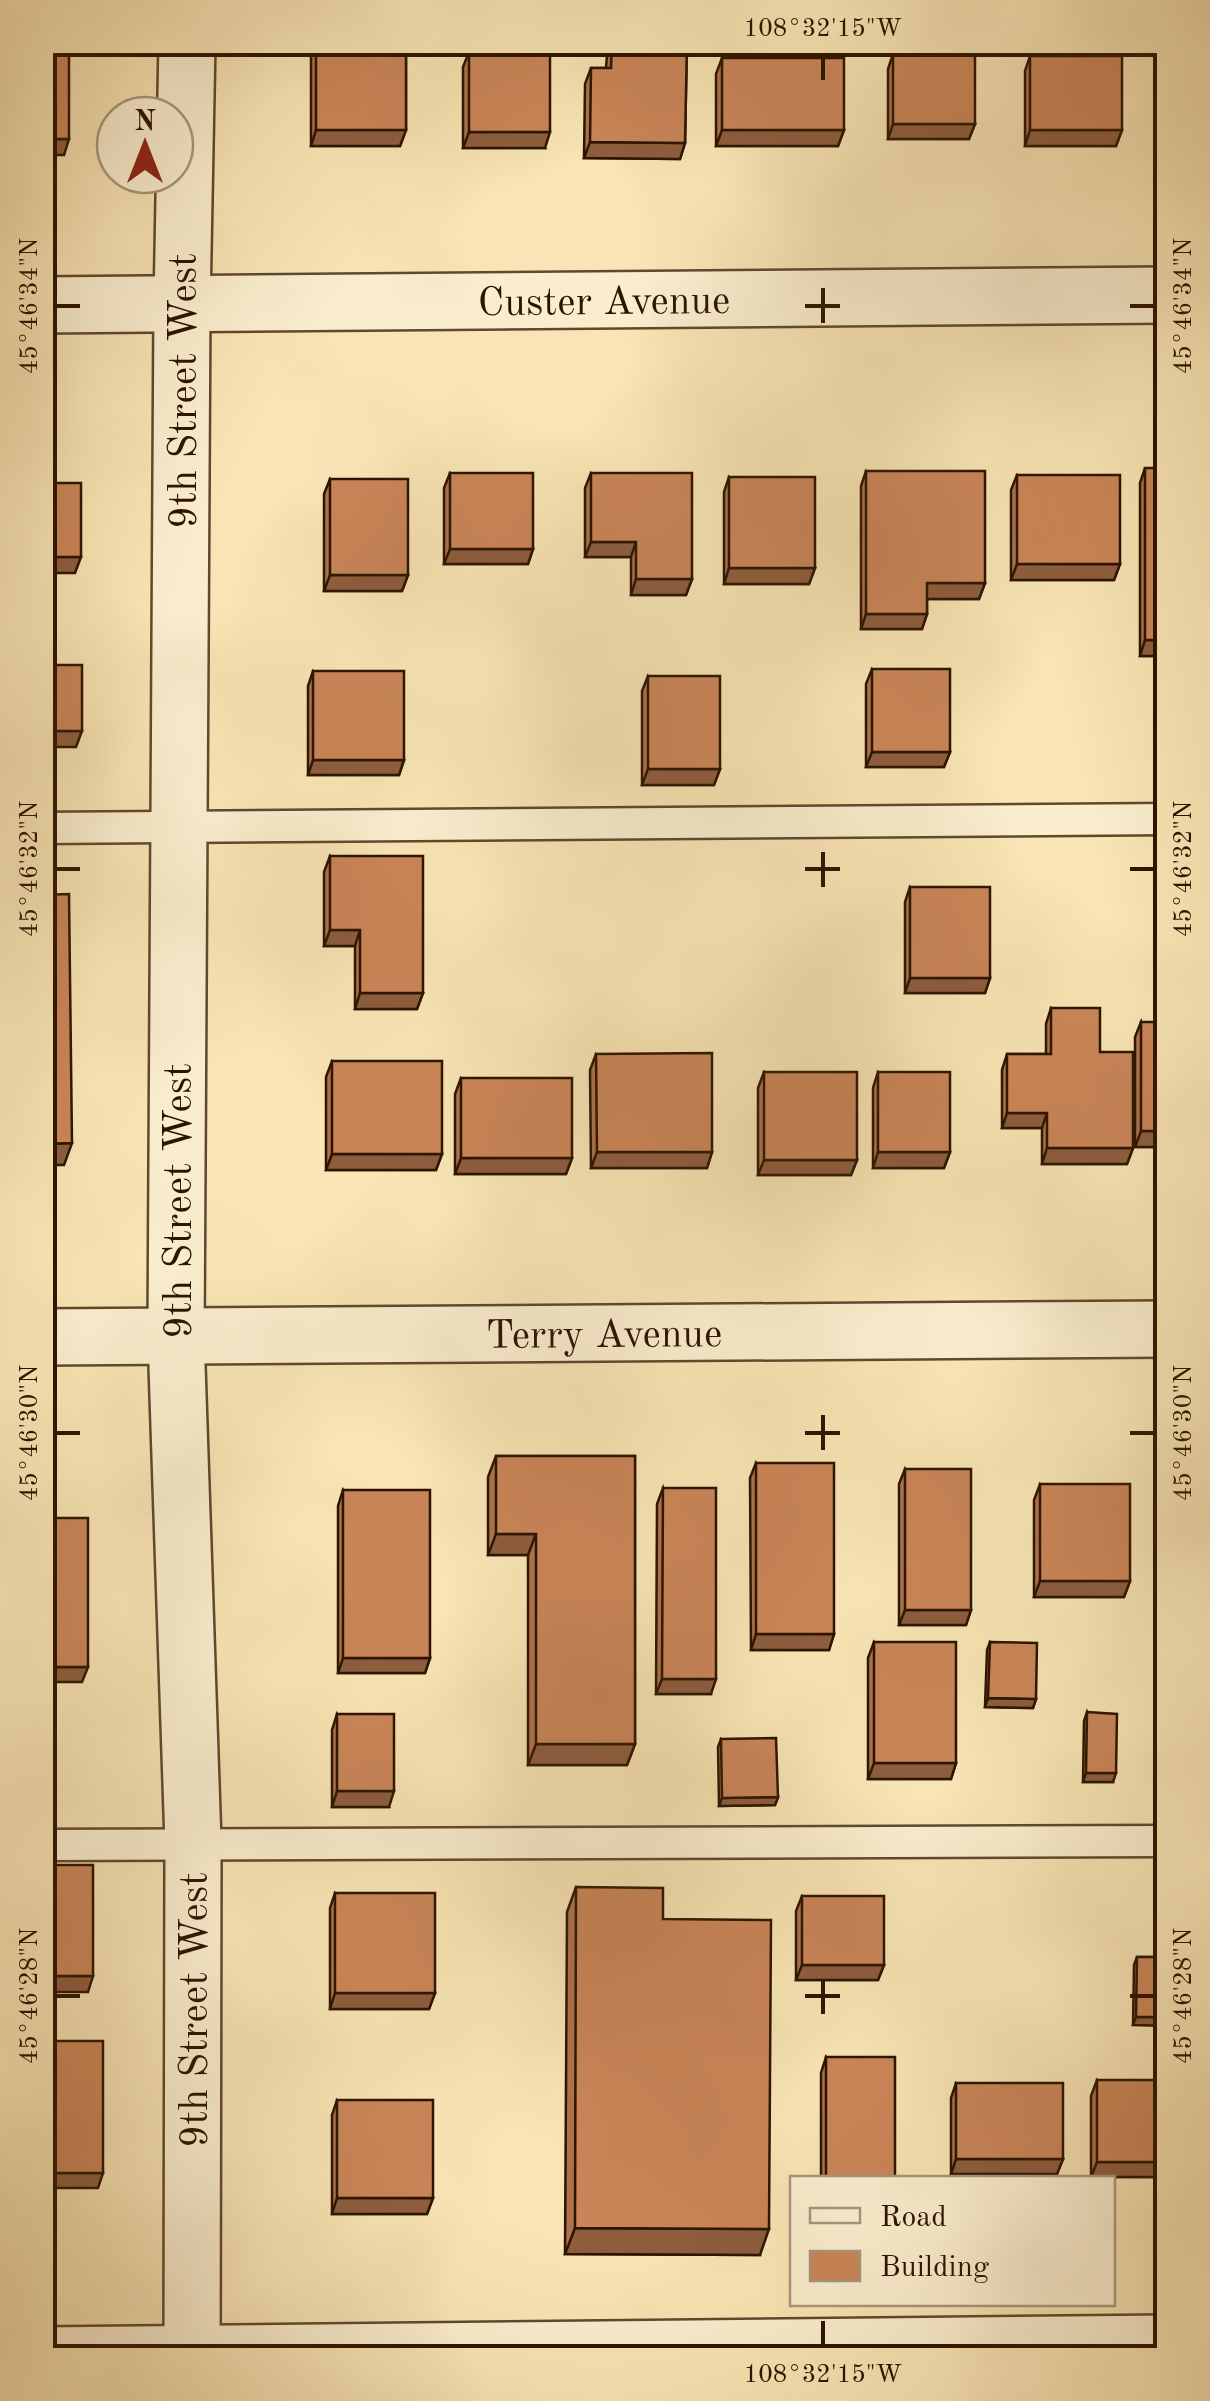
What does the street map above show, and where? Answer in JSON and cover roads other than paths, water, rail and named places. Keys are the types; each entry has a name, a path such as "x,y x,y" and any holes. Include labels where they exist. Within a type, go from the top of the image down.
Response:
{"street":[{"name":"9th Street West","path":"187,42 176,1336 194,1844 192,2356"},
{"name":"Custer Avenue","path":"42,305 1168,295"},
{"name":"Terry Avenue","path":"42,1337 1168,1329"},
{"path":"42,2354 192,2356 1168,2343"}],"lane":[{"path":"42,828 1168,819"},
{"path":"42,1845 1168,1841"}]}
